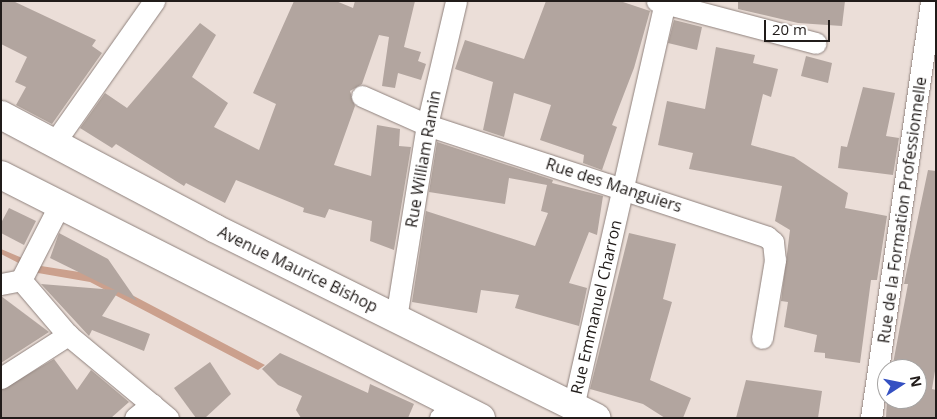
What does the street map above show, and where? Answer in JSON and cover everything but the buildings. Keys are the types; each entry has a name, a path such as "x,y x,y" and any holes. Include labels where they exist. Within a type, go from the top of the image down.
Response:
{"main road":[{"name":"Avenue Maurice Bishop","path":"1,115 396,318 585,412"},
{"path":"1,175 60,204 460,414"}],"street":[{"path":"54,143 154,1"},
{"name":"Rue William Ramin","path":"396,318 427,125 456,1"},
{"name":"Rue de la Formation Professionnelle","path":"871,418 931,1"},
{"path":"662,2 816,43"},
{"name":"Rue Emmanuel Charron","path":"585,412 624,188 662,2"},
{"name":"Rue des Manguiers","path":"362,96 427,125 624,188 754,232 773,242 775,260 762,338"},
{"path":"60,204 36,250 16,278 68,335 168,418"},
{"path":"1,378 68,335"},
{"path":"135,418 152,404"}],"shaded area":[{"path":"1,249 41,266 92,274 265,365 258,370 90,282 38,273 1,254"}]}
